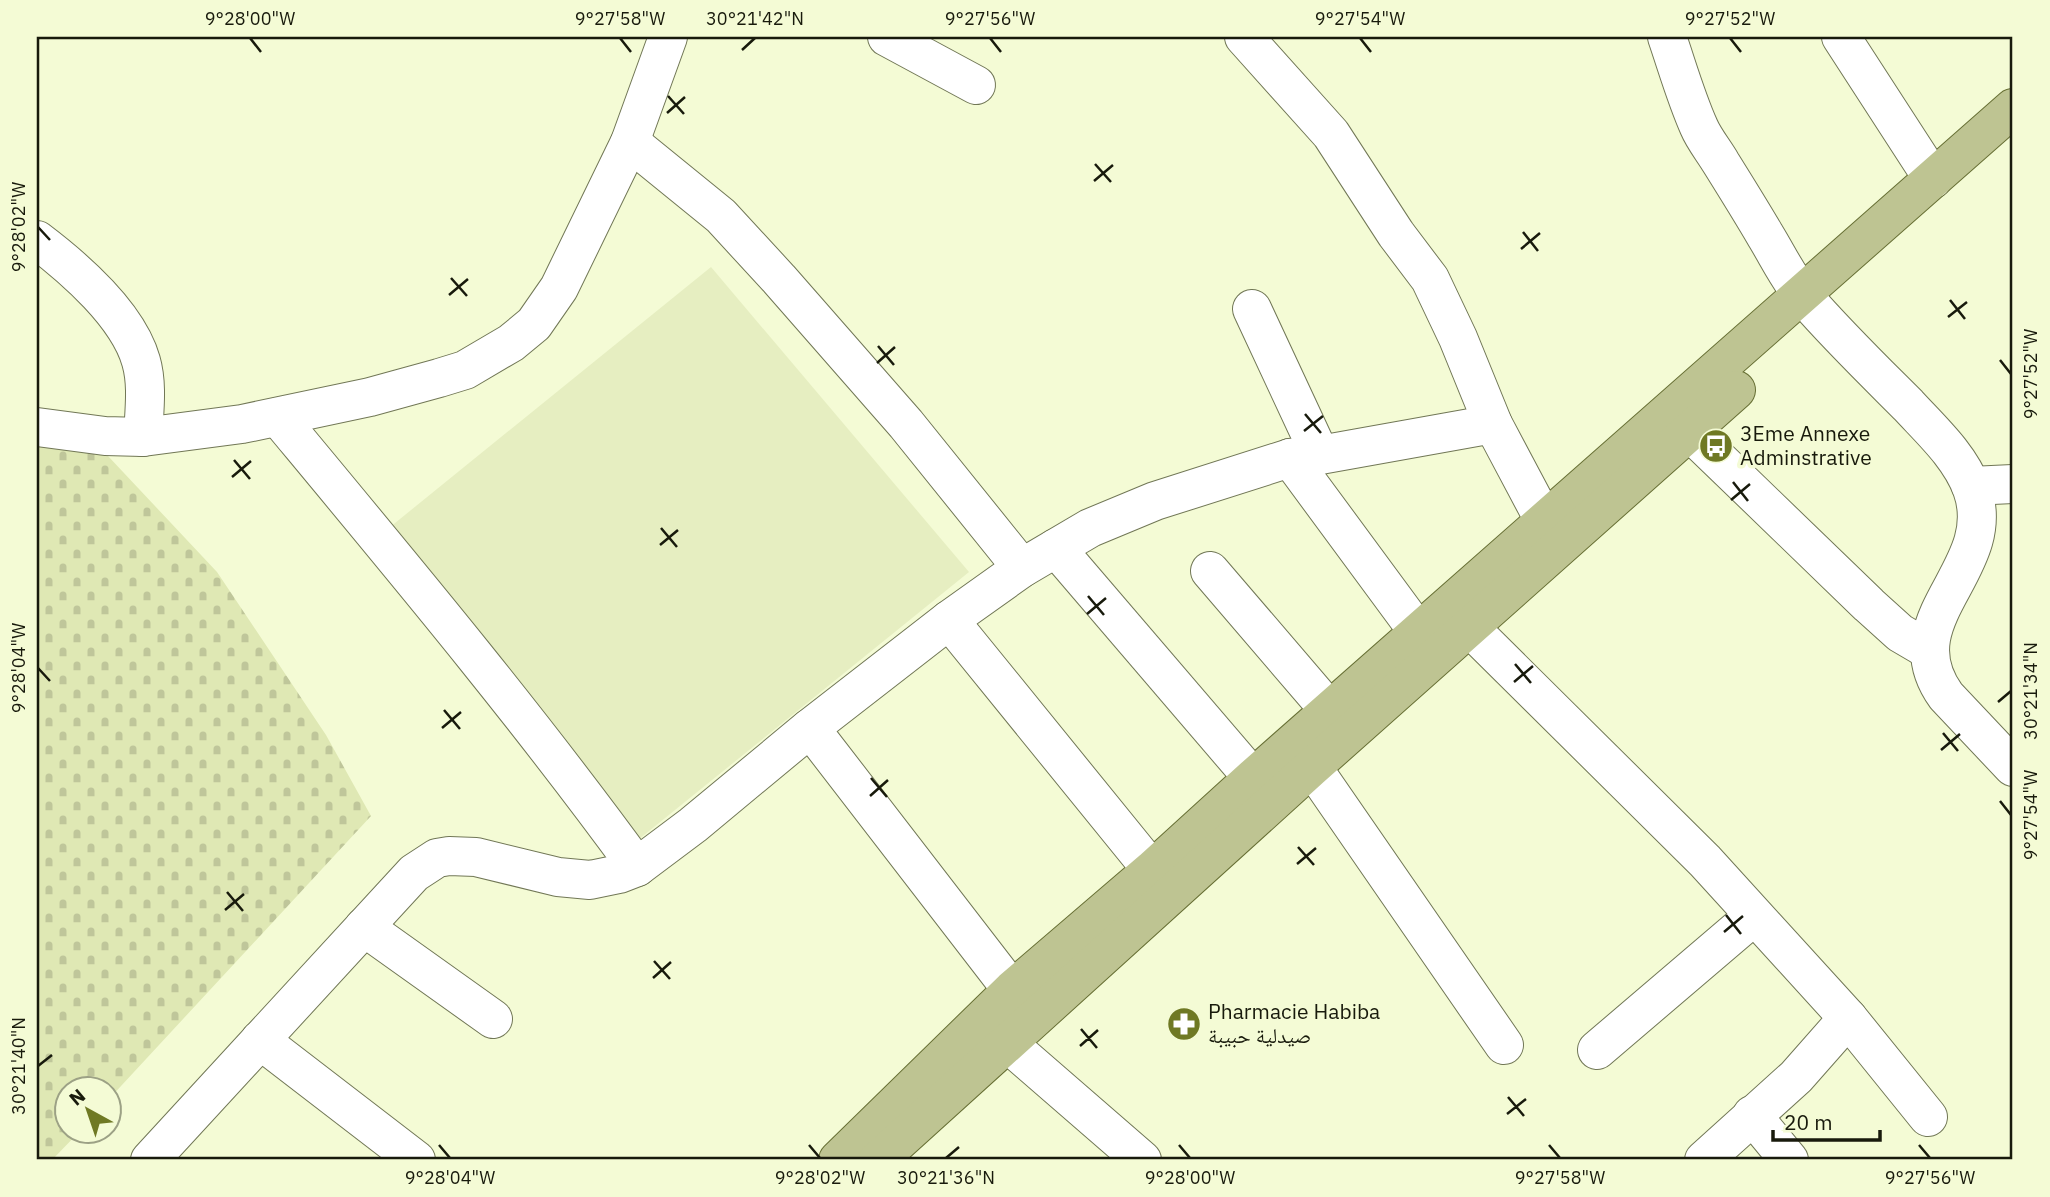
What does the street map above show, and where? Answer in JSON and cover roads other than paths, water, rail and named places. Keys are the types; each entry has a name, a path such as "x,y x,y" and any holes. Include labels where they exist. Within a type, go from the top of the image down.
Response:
{"main road":[{"path":"838,1160 892,1106 994,1031 1312,767 1689,432 1933,179 2013,108"},
{"path":"895,1154 994,1031 1012,990 1152,870 1545,522 2013,142"}],"street":[{"path":"37,427 105,436 143,437 278,417 370,397 465,370 511,344 534,324 559,288 630,142 668,37"},
{"path":"887,37 976,85"},
{"path":"1667,37 1699,128 1812,305 1931,430 1954,457 1971,486 1978,508 1978,524 1973,547 1940,608 1930,638 1933,673 1946,696 2013,767"},
{"path":"1841,37 1933,179"},
{"path":"1247,38 1331,134 1396,234 1430,279 1458,338 1493,424 1545,522"},
{"path":"630,142 721,216 779,279 906,424 1022,568"},
{"path":"37,240 61,258 98,295 133,341 144,380 143,437"},
{"path":"1252,309 1305,456 1419,633"},
{"path":"278,417 597,812 637,867"},
{"path":"169,1154 260,1040 414,873 437,858 475,857 558,877 590,880 637,867 949,620 1022,568 1090,528 1155,501 1305,456 1493,424"},
{"path":"1689,432 1868,605 1900,633 1930,650"},
{"path":"1971,486 2013,484"},
{"path":"1056,548 1253,778"},
{"path":"1210,571 1330,711"},
{"path":"949,620 1152,870"},
{"path":"1470,628 1705,861 1847,1018 1928,1117"},
{"path":"810,728 1012,990"},
{"path":"1312,767 1504,1045"},
{"path":"1597,1050 1754,916"},
{"path":"364,927 493,1019"},
{"path":"1704,1160 1796,1077 1847,1018"},
{"path":"994,1031 1142,1160"},
{"path":"260,1040 416,1160"},
{"path":"1752,1115 1789,1160"}],"place":[{"name":"3Eme Annexe Adminstrative","path":"1716,446"},
{"name":"Pharmacie Habiba صيدلية حبيبة","path":"1184,1024"}]}
